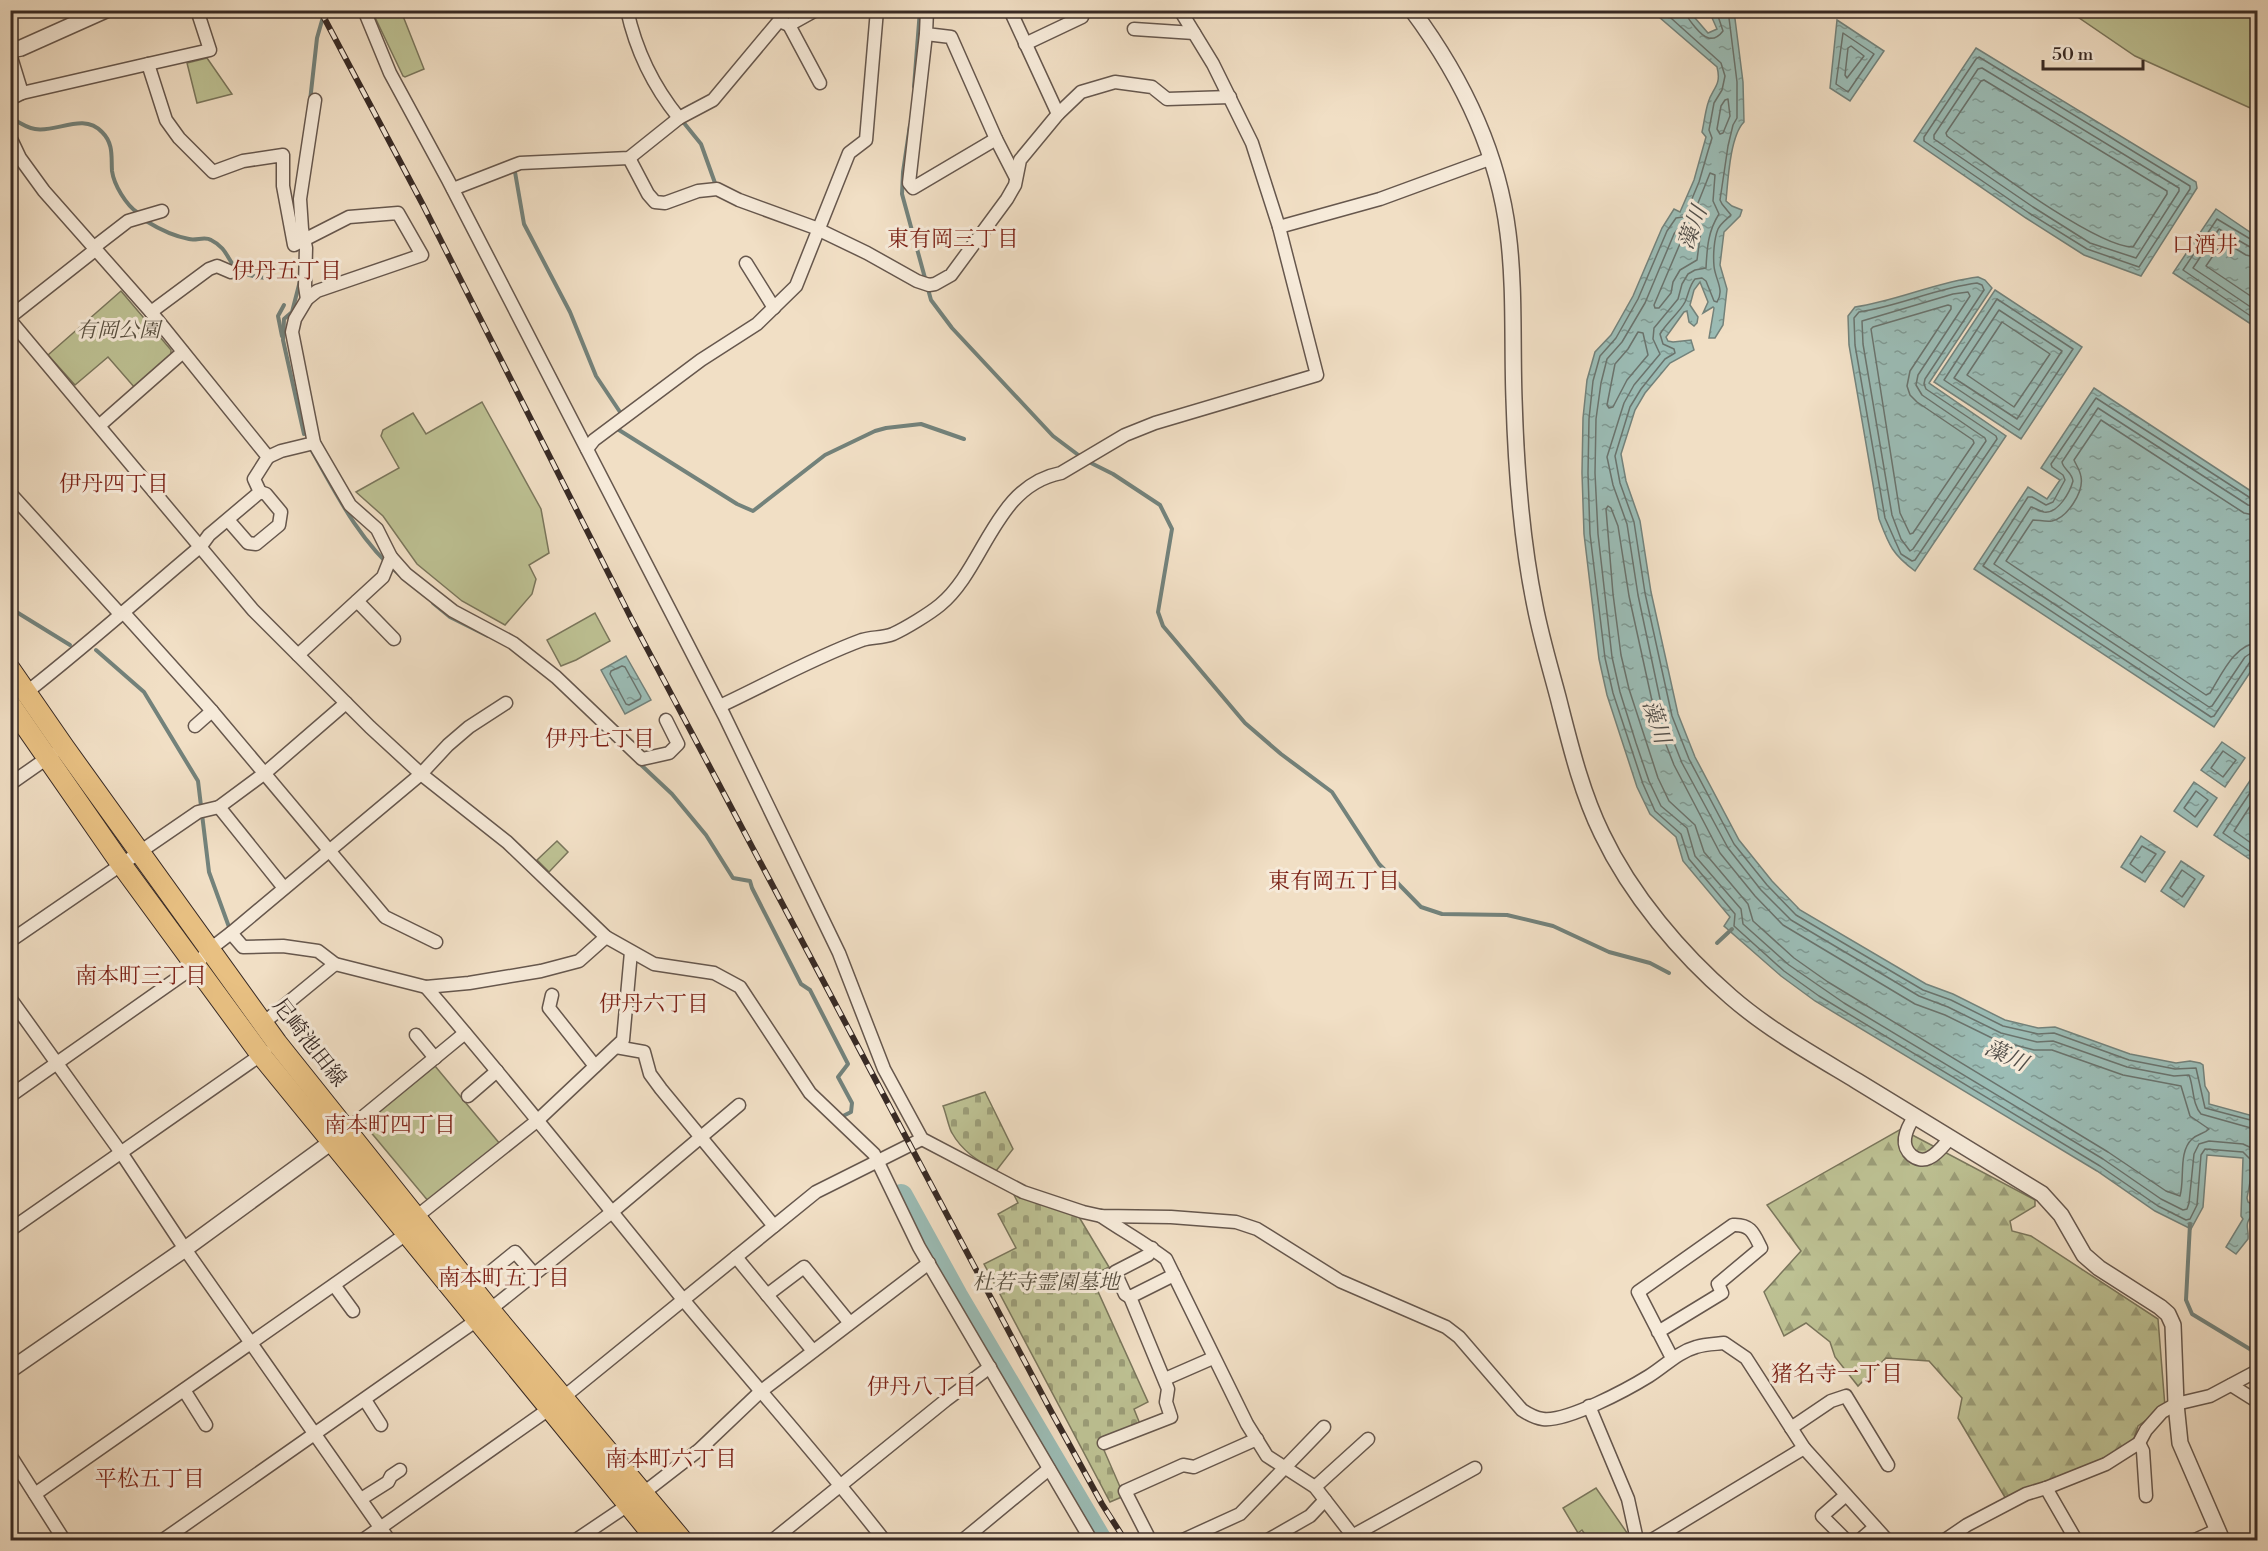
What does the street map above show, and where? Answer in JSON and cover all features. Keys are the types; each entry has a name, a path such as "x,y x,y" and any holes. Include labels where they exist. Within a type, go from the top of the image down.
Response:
{"main road":[{"name":"尼崎池田線","path":"10,669 27,692 56,752 121,864 261,1055 340,1136 635,1498 682,1540"},
{"name":"尼崎池田線","path":"10,704 56,752 139,851 277,1043 340,1136"},
{"name":"尼崎池田線","path":"414,1225 472,1287 484,1315"},
{"name":"尼崎池田線","path":"635,1498 657,1540"}],"street":[{"path":"22,93 10,52 106,10"},
{"path":"10,99 22,93 210,50 197,10"},
{"path":"364,10 390,73 453,189 720,706 838,953 884,1069 922,1139 1023,1192 1101,1215 1236,1222 1257,1229 1340,1281 1446,1327 1459,1337 1522,1410 1532,1416 1544,1419 1562,1418 1638,1383 1672,1358 1697,1346 1724,1343 1746,1358 1803,1448 1887,1540"},
{"path":"627,10 633,37 644,62 664,100 679,118"},
{"path":"789,25 816,10"},
{"path":"587,449 594,440 654,394 701,360 758,324 796,286 849,153 866,140 877,10"},
{"path":"927,10 909,183 913,188 996,139"},
{"path":"1010,10 1058,114"},
{"path":"720,706 864,639 892,634 940,606 958,586 990,530 1018,496 1036,482 1049,475 1060,473 1125,435 1155,423 1317,375 1279,227 1252,143 1213,64 1180,10"},
{"path":"1412,10 1461,85 1479,122 1501,193 1509,234 1515,445 1522,532 1535,606 1572,752 1584,791 1603,837 1633,887 1662,927 1694,963 1732,998 1774,1031 2042,1194 2061,1215 2084,1255 2099,1268 2168,1314 2173,1325 2180,1443 2220,1535 2195,1540"},
{"path":"1025,44 1082,17"},
{"path":"453,189 520,163 629,158 679,118 713,100 779,21 789,25 820,83"},
{"path":"1134,29 1194,33"},
{"path":"926,34 951,37 1015,176"},
{"path":"148,64 166,120 179,138 213,172 243,161 283,155 284,186 294,245 349,217 398,213 422,255 321,289 307,299 295,319 292,332 314,443 350,505 377,529 389,563 453,611 513,643 556,677 642,759 669,753 678,744 666,720"},
{"path":"629,158 648,194 655,202 665,203 713,188 818,230 926,284 940,283 951,275 1007,199 1015,185 1020,160 1058,114 1081,92 1115,82 1152,87 1167,99 1230,97"},
{"path":"307,299 305,240 300,198 315,100"},
{"path":"10,137 26,166 94,249 151,312 268,457"},
{"path":"1279,227 1380,199 1491,158"},
{"path":"162,211 131,220 119,227 10,318 253,610 421,774 507,842 606,937 654,964 714,973 740,987 810,1093 874,1154 876,1163 929,1263 1091,1540"},
{"path":"746,263 774,308"},
{"path":"151,312 209,269 217,266 231,272"},
{"path":"100,425 183,352"},
{"path":"228,520 248,543 256,544 279,525 280,512 266,494 260,492 254,479 268,457 281,450 314,443"},
{"path":"27,692 84,648 260,492"},
{"path":"10,493 212,711 385,917 436,942"},
{"path":"298,655 357,601 389,563"},
{"path":"357,601 394,639"},
{"path":"10,941 198,812 219,807 265,773 346,703"},
{"path":"10,1096 195,966 209,950 330,852 421,774 448,745 469,727 506,703"},
{"path":"195,726 212,711"},
{"path":"10,784 56,752"},
{"path":"219,807 284,888"},
{"path":"231,933 243,947 283,946 318,951 335,964 426,987 469,983 541,971 579,961 606,937"},
{"path":"35,1494 334,1285 414,1225 538,1120 623,1040 631,951"},
{"path":"262,1024 335,964"},
{"path":"426,987 884,1540"},
{"path":"552,995 549,1008 595,1066"},
{"path":"10,998 122,1154 185,1249 389,1540"},
{"path":"10,1370 185,1249 340,1136 465,1033"},
{"path":"416,1035 435,1058"},
{"path":"10,1230 122,1154 277,1043"},
{"path":"616,1047 644,1052 650,1074 774,1226"},
{"path":"468,1096 497,1071"},
{"path":"163,1540 316,1435 484,1315 612,1212 739,1105"},
{"path":"1915,1116 1906,1130 1904,1145 1909,1154 1917,1159 1928,1159 1937,1153 1950,1138"},
{"path":"363,1540 557,1403 816,1192 922,1139"},
{"path":"1101,1215 1166,1259 1213,1358 1247,1424 1267,1456 1315,1487 1354,1538 1475,1468"},
{"path":"1658,1332 1722,1293 1718,1284 1761,1248 1753,1232 1742,1225 1733,1225 1638,1292 1658,1332 1672,1358"},
{"path":"1104,1443 1171,1417 1166,1402 1168,1389 1165,1378 1130,1297 1125,1294 1115,1272 1148,1255 1152,1248"},
{"path":"472,1287 515,1252 534,1274"},
{"path":"736,1257 813,1351"},
{"path":"576,1540 699,1450 760,1392 929,1263"},
{"path":"767,1295 804,1267 849,1322"},
{"path":"1130,1297 1174,1275"},
{"path":"334,1285 353,1311"},
{"path":"1165,1378 1213,1358"},
{"path":"773,1540 990,1367"},
{"path":"1945,1540 2026,1494 2106,1464 2139,1443 2146,1430 2162,1412 2176,1404 2210,1396 2257,1371"},
{"path":"2231,1385 2258,1402"},
{"path":"184,1390 206,1425"},
{"path":"1791,1428 1831,1401 1846,1396 1888,1465"},
{"path":"365,1400 381,1425"},
{"path":"1589,1406 1628,1498 1637,1540"},
{"path":"1183,1540 1240,1514 1324,1427"},
{"path":"1150,1540 1125,1491 1183,1465 1194,1467 1257,1439"},
{"path":"1315,1487 1368,1439"},
{"path":"2139,1443 2143,1451 2146,1496"},
{"path":"1653,1540 1803,1448"},
{"path":"10,1455 64,1540"},
{"path":"963,1540 1050,1469"},
{"path":"361,1499 388,1482 391,1476 400,1470"},
{"path":"2046,1488 2076,1540"},
{"path":"1846,1495 1822,1516 1846,1540"},
{"path":"1268,1540 1310,1516 1325,1500"},
{"path":"1860,1540 1875,1527"}],"green space":[{"path":"372,11 401,11 424,69 403,76"},
{"path":"2069,11 2256,11 2257,111 2135,56"},
{"path":"207,58 232,94 197,103 187,63"},
{"name":"有岡公園","path":"121,291 171,350 171,356 135,388 108,357 75,385 48,355"},
{"path":"482,402 541,509 549,553 529,565 536,579 532,594 505,625 462,601 417,564 383,516 356,492 399,468 381,436 383,430 413,413 426,434"},
{"path":"595,613 610,641 561,666 547,640"},
{"path":"557,841 568,852 549,872 537,860"},
{"path":"435,1066 500,1144 429,1202 364,1124"},
{"path":"985,1092 1013,1149 996,1171 977,1159 956,1139 943,1106"},
{"path":"1901,1129 2035,1200 2035,1206 2010,1221 2012,1231 2031,1236 2158,1319 2165,1407 2138,1426 2132,1445 2054,1481 2006,1499 1958,1418 1962,1398 1929,1361 1886,1358 1858,1386 1835,1357 1830,1342 1806,1323 1784,1336 1764,1292 1801,1251 1767,1205"},
{"name":"杜若寺霊園墓地","path":"1014,1195 1076,1212 1109,1267 1091,1276 1148,1402 1134,1409 1140,1424 1100,1441 1124,1496 1110,1502 984,1264 1016,1248 998,1214 1018,1203"},
{"path":"1596,1488 1632,1540 1589,1540 1582,1530 1578,1533 1563,1508"}],"water":[{"name":"藻川","path":"1652,11 1689,11 1708,33 1717,29 1709,11 1734,11 1743,82 1744,122 1739,129 1733,148 1726,201 1742,210 1740,216 1724,232 1720,265 1727,289 1723,325 1715,338 1709,338 1714,308 1703,313 1708,302 1700,282 1694,290 1690,305 1698,317 1697,323 1694,326 1689,322 1687,311 1684,312 1666,337 1668,341 1673,342 1691,340 1694,350 1670,363 1645,393 1635,410 1621,454 1626,481 1640,521 1651,592 1678,714 1695,757 1739,840 1772,881 1800,910 1926,984 1953,994 2005,1020 2038,1028 2055,1027 2130,1054 2176,1063 2190,1061 2203,1065 2209,1104 2257,1117 2257,1162 2253,1166 2247,1198 2248,1202 2253,1205 2257,1204 2257,1212 2248,1223 2248,1239 2236,1254 2226,1247 2243,1219 2241,1216 2243,1158 2207,1155 2203,1207 2191,1229 2155,1211 2097,1171 1815,1001 1781,976 1724,926 1730,917 1683,861 1676,837 1650,814 1637,787 1607,695 1599,659 1584,534 1583,418 1587,380 1595,352 1611,335 1633,296 1662,228 1674,209 1680,212 1694,180 1706,137 1702,132 1707,107 1718,79 1717,67"},
{"path":"1837,20 1884,51 1850,101 1830,88"},
{"path":"1976,48 2196,182 2197,188 2141,276 2084,255 1914,141"},
{"path":"2216,209 2257,237 2257,328 2173,273"},
{"path":"1978,277 1985,280 1992,288 1929,383 2006,436 1915,571 1892,548 1879,519 1849,345 1848,316 1855,307 1962,279"},
{"path":"1995,290 2082,347 2021,439 1934,382"},
{"path":"2094,388 2257,495 2257,662 2214,727 1974,569 2028,487 2047,499 2060,480 2041,468"},
{"path":"626,656 651,700 625,714 601,670"},
{"path":"2222,742 2245,758 2225,787 2201,770"},
{"path":"2257,770 2257,864 2214,835"},
{"path":"2194,782 2217,798 2197,827 2174,811"},
{"path":"2141,836 2165,852 2145,882 2121,867"},
{"path":"2181,861 2204,876 2184,907 2161,891"}],"waterway":[{"path":"310,101 317,38 325,10"},
{"path":"914,87 920,10"},
{"path":"10,117 35,129 78,123 95,126 108,141 113,176 118,188 125,200 138,213"},
{"path":"684,123 701,144 715,183"},
{"path":"910,125 902,194 931,300 952,328 1053,436 1081,457"},
{"path":"515,172 524,224 570,312 596,376 620,412"},
{"path":"146,221 177,236 211,240 219,245 236,268 252,276 266,278"},
{"path":"300,281 292,312 284,319 283,340 304,434"},
{"path":"282,336 278,316 284,305"},
{"path":"619,430 737,504 753,511 825,455 875,431 921,424 964,439"},
{"path":"311,449 361,532 373,548 400,575"},
{"path":"1087,461 1113,474 1160,505 1172,529 1158,612 1163,626 1245,723 1281,754 1332,792 1379,864 1421,907 1442,914 1507,915 1553,926 1609,952 1650,963 1669,973"},
{"path":"433,603 450,617 488,636"},
{"path":"10,608 70,645"},
{"path":"96,650 144,692 198,781 209,872 229,927"},
{"path":"638,762 672,794 706,835 733,878 750,881 801,984 810,990 848,1064 838,1077 852,1103 851,1112 843,1116"},
{"path":"1717,943 1732,929"},
{"path":"901,1196 956,1296 1100,1540"},
{"path":"2190,1224 2186,1300 2192,1314 2258,1354"}],"railway":[{"path":"320,10 423,205 633,622 1052,1413 1102,1504 1125,1540"}],"district":[{"name":"東有岡三丁目","path":"953,239"},
{"name":"口酒井","path":"2205,245"},
{"name":"伊丹五丁目","path":"287,271"},
{"name":"伊丹四丁目","path":"114,484"},
{"name":"伊丹七丁目","path":"600,739"},
{"name":"東有岡五丁目","path":"1334,881"},
{"name":"南本町三丁目","path":"141,976"},
{"name":"伊丹六丁目","path":"654,1004"},
{"name":"南本町四丁目","path":"390,1125"},
{"name":"南本町五丁目","path":"504,1278"},
{"name":"猪名寺一丁目","path":"1837,1374"},
{"name":"伊丹八丁目","path":"922,1387"},
{"name":"南本町六丁目","path":"671,1459"},
{"name":"平松五丁目","path":"150,1479"}]}
